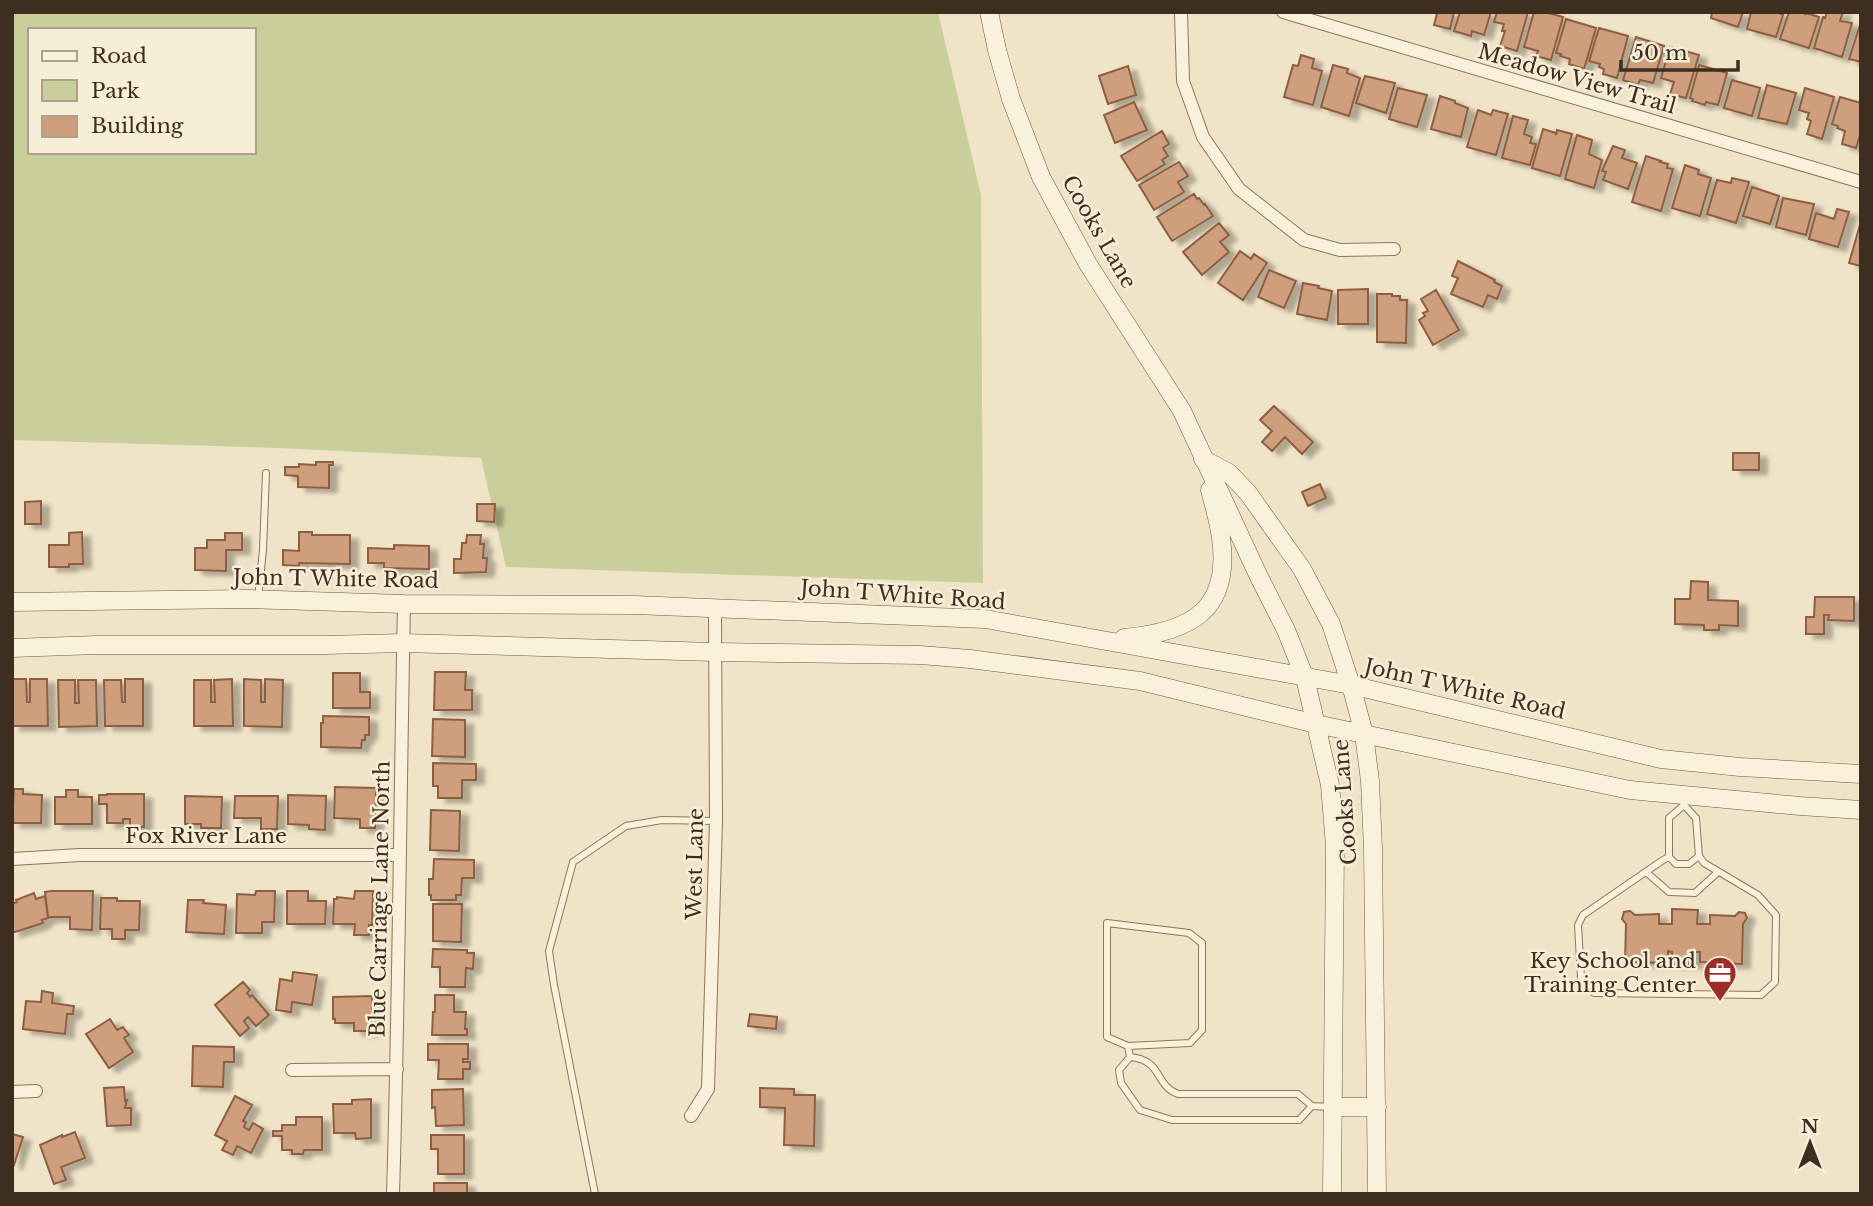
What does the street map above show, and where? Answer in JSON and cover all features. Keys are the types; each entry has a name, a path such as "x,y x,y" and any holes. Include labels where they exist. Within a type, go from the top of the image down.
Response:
{"main road":[{"name":"Cooks Lane","path":"989,12 1011,99 1041,177 1088,264 1182,411 1286,630 1305,678 1330,785 1335,846 1332,1194"},
{"name":"Cooks Lane","path":"1203,459 1229,473 1248,493 1302,569 1331,624 1364,734 1370,781 1373,849 1377,1194"},
{"path":"1097,640 1149,636 1170,631 1191,621 1214,600 1222,575 1221,538 1203,459"},
{"name":"John T White Road","path":"12,602 258,600 635,605 985,619 1351,685 1661,759 1861,774"},
{"path":"12,648 403,643 920,655 970,659 1140,681 1316,724 1684,800 1861,810"},
{"path":"1332,1107 1377,1107"}],"street":[{"path":"1181,12 1183,81 1203,137 1239,190 1304,240 1340,250 1394,249"},
{"name":"Meadow View Trail","path":"1283,12 1861,182"},
{"name":"Blue Carriage Lane North","path":"393,1194 404,604"},
{"name":"West Lane","path":"691,1116 708,1088 716,821 715,608"},
{"name":"Fox River Lane","path":"12,859 80,855 399,855"},
{"path":"292,1070 397,1069"},
{"path":"12,1092 36,1091"}],"lane":[{"path":"258,600 266,473"},
{"path":"1684,800 1696,818 1699,856 1703,863 1758,895 1776,915 1775,982 1761,995 1594,993 1581,978 1578,925 1583,915 1669,858 1670,818 1684,800"},
{"path":"595,1194 549,951 573,862 626,826 662,820 716,821"},
{"path":"1669,858 1676,864 1689,864 1699,856"},
{"path":"1646,872 1669,892 1695,893 1718,872"},
{"path":"1107,923 1189,933 1202,943 1202,1030 1190,1043 1128,1046 1107,1037 1107,923"},
{"path":"1128,1046 1130,1057"},
{"path":"1130,1057 1141,1058 1153,1065 1170,1091 1178,1094 1297,1094 1312,1106 1332,1107"},
{"path":"1130,1057 1119,1070 1121,1083 1140,1110 1172,1120 1299,1120 1312,1106"}],"green space":[{"path":"12,12 938,12 981,195 983,583 506,567 481,458 279,448 12,440"}],"building":[{"path":"1432,12 1454,12 1450,29 1434,25 1437,14"},
{"path":"1460,12 1491,12 1484,35 1472,31 1471,36 1454,31"},
{"path":"1497,12 1528,12 1517,51 1500,46 1505,31 1502,31 1504,24 1494,22"},
{"path":"1534,12 1563,17 1551,60 1536,56 1538,51 1524,47"},
{"path":"1712,12 1743,12 1738,27 1711,18"},
{"path":"1751,12 1777,12 1783,15 1776,37 1747,29"},
{"path":"1789,12 1805,12 1805,15 1806,13 1819,17 1809,48 1780,39"},
{"path":"1827,12 1843,12 1840,21 1852,23 1842,57 1814,48"},
{"path":"1566,19 1596,28 1584,69 1569,64 1570,59 1556,53"},
{"path":"1861,22 1861,62 1849,59"},
{"path":"1599,28 1628,36 1617,78 1603,74 1604,69 1599,67 1600,64 1589,61"},
{"path":"1636,37 1664,46 1653,83 1640,80 1638,85 1623,80"},
{"path":"1670,47 1699,55 1686,98 1670,94 1674,82 1661,78"},
{"path":"1301,55 1314,59 1312,68 1322,71 1313,105 1284,97 1293,65 1298,66"},
{"path":"1333,65 1348,69 1347,73 1360,78 1349,116 1321,107"},
{"path":"1699,65 1727,73 1718,105 1706,102 1705,105 1690,98"},
{"path":"1128,66 1136,95 1108,104 1099,76"},
{"path":"1365,76 1395,83 1386,113 1356,103"},
{"path":"1732,80 1760,88 1752,116 1724,108"},
{"path":"1767,85 1796,93 1787,124 1758,118"},
{"path":"1398,88 1427,95 1417,127 1389,119"},
{"path":"1805,88 1834,97 1822,139 1807,134 1811,121 1807,119 1809,113 1799,110"},
{"path":"1440,96 1468,108 1461,137 1431,129"},
{"path":"1840,97 1861,103 1861,132 1856,148 1842,144 1845,131 1832,124"},
{"path":"1134,102 1147,130 1115,143 1104,115"},
{"path":"1478,110 1491,115 1493,110 1508,114 1496,155 1467,147"},
{"path":"1513,116 1528,120 1524,134 1532,137 1530,143 1536,144 1530,165 1502,158"},
{"path":"1543,129 1556,135 1557,130 1572,134 1560,176 1532,168"},
{"path":"1162,131 1169,144 1163,148 1168,156 1162,160 1165,164 1137,181 1121,156"},
{"path":"1577,135 1592,140 1589,154 1602,160 1594,188 1565,179"},
{"path":"1613,146 1625,150 1622,158 1637,163 1628,189 1603,180 1606,172 1602,171"},
{"path":"1646,156 1668,164 1667,168 1673,169 1661,211 1632,202"},
{"path":"1179,162 1188,176 1178,182 1184,192 1154,210 1139,185"},
{"path":"1685,165 1699,170 1698,174 1711,178 1700,216 1672,208"},
{"path":"1732,178 1749,182 1736,223 1707,214 1717,180 1731,183"},
{"path":"1752,187 1779,196 1770,224 1743,216"},
{"path":"1194,194 1213,216 1172,241 1157,217"},
{"path":"1783,198 1814,204 1806,235 1776,227"},
{"path":"1837,209 1849,212 1838,247 1809,239 1816,213 1834,219"},
{"path":"1861,221 1861,266 1849,263"},
{"path":"1219,223 1229,235 1220,242 1229,252 1202,275 1183,252"},
{"path":"1240,251 1251,259 1254,254 1267,263 1243,300 1218,283"},
{"path":"1458,261 1502,286 1497,299 1488,295 1483,307 1451,294 1458,278 1452,276"},
{"path":"1269,270 1296,281 1284,308 1258,297"},
{"path":"1303,283 1332,291 1327,320 1297,314"},
{"path":"1368,289 1368,324 1338,324 1338,290"},
{"path":"1436,290 1459,330 1433,345 1419,320 1425,316 1423,313 1428,311 1421,299"},
{"path":"1377,294 1392,294 1400,296 1400,300 1407,300 1406,343 1377,342"},
{"path":"1274,406 1313,442 1302,454 1285,437 1272,451 1262,442 1272,431 1260,420"},
{"path":"1733,453 1759,453 1759,470 1733,470"},
{"path":"316,462 333,462 333,465 329,465 329,488 298,487 298,476 285,475 285,467 316,465"},
{"path":"1320,484 1326,498 1308,506 1302,492"},
{"path":"41,501 41,524 25,524 25,502"},
{"path":"477,504 495,504 494,522 477,521"},
{"path":"82,532 83,564 49,567 49,545 69,545 69,533"},
{"path":"299,532 312,532 312,535 350,535 350,564 283,565 283,550 299,551"},
{"path":"225,533 242,533 242,550 226,550 226,571 195,570 195,548 207,548 207,540 225,540"},
{"path":"467,535 481,535 480,544 484,544 483,558 487,558 486,572 454,573 454,559 461,559 462,543 466,543"},
{"path":"394,545 429,546 429,569 384,568 384,563 368,563 368,548 394,549"},
{"path":"1691,581 1708,582 1708,600 1738,601 1738,626 1719,625 1719,630 1704,630 1704,625 1675,624 1675,599 1690,599"},
{"path":"1815,597 1854,597 1854,621 1828,620 1829,615 1824,615 1824,634 1806,634 1806,617 1814,617"},
{"path":"435,672 466,672 465,690 472,690 472,710 434,710"},
{"path":"333,673 360,673 360,692 370,692 370,708 333,708"},
{"path":"12,679 26,679 27,702 30,702 30,679 47,679 48,726 12,726"},
{"path":"125,679 143,679 143,726 105,726 104,680 121,680 122,702 125,702"},
{"path":"232,679 233,726 194,726 194,680 211,680 211,702 215,702 214,680"},
{"path":"244,679 261,680 261,702 265,702 265,679 283,680 282,727 244,726"},
{"path":"58,680 75,680 75,703 79,703 78,680 96,680 97,726 59,727"},
{"path":"323,716 369,717 369,735 365,735 361,748 321,747"},
{"path":"433,719 465,720 465,757 432,756"},
{"path":"433,763 476,764 476,780 462,780 462,798 438,798 438,786 433,786"},
{"path":"335,787 376,788 375,828 360,828 360,819 334,818"},
{"path":"14,789 23,789 23,794 42,795 41,823 12,823"},
{"path":"66,790 78,790 78,797 92,797 92,824 55,824 55,797 66,797"},
{"path":"144,794 144,827 130,827 130,819 123,819 123,823 107,823 107,804 99,804 99,795"},
{"path":"288,795 326,796 325,830 309,829 309,825 288,824"},
{"path":"185,796 222,797 221,828 201,828 201,824 185,824"},
{"path":"235,796 278,796 277,829 261,829 261,818 234,818"},
{"path":"431,810 460,811 459,851 430,850"},
{"path":"434,859 474,860 474,878 462,878 461,895 456,895 456,900 431,900 429,879 433,879"},
{"path":"93,891 92,930 70,929 70,917 48,917 45,892"},
{"path":"256,891 275,891 274,922 262,922 262,933 236,933 237,894 255,895"},
{"path":"287,891 308,891 308,901 326,901 325,924 287,924"},
{"path":"355,891 373,891 369,935 354,935 355,924 333,924 334,899 354,899"},
{"path":"34,893 36,899 45,896 48,918 42,920 43,923 12,933 12,904"},
{"path":"101,898 140,901 139,930 125,930 125,939 112,939 112,929 100,929"},
{"path":"188,900 226,905 224,934 186,932"},
{"path":"433,904 462,904 461,942 433,941"},
{"path":"1672,909 1698,910 1697,924 1710,924 1710,915 1735,916 1739,912 1745,913 1747,918 1743,924 1742,964 1700,962 1700,952 1695,952 1695,964 1672,964 1672,952 1668,951 1668,963 1625,962 1626,924 1622,919 1624,912 1630,911 1635,915 1659,914 1659,924 1672,924"},
{"path":"433,949 467,950 467,953 474,953 473,969 466,968 465,987 440,987 440,967 432,967"},
{"path":"293,972 317,975 312,1005 292,1002 291,1012 276,1010 280,979 292,981"},
{"path":"243,982 250,990 247,993 250,997 252,995 269,1015 256,1026 248,1017 244,1021 249,1028 240,1036 215,1005"},
{"path":"42,991 53,993 52,1003 74,1006 73,1014 67,1014 65,1034 23,1029 26,1001 41,1002"},
{"path":"435,995 454,995 454,1012 466,1012 467,1035 432,1035"},
{"path":"372,996 372,1031 354,1031 354,1023 335,1023 333,997"},
{"path":"750,1014 777,1017 776,1029 748,1026"},
{"path":"110,1019 117,1030 123,1027 129,1035 124,1038 133,1052 109,1068 86,1034"},
{"path":"428,1044 468,1044 468,1059 463,1059 463,1062 470,1062 470,1069 463,1069 463,1079 438,1079 439,1060 428,1060"},
{"path":"193,1046 234,1047 234,1062 224,1062 223,1087 192,1086"},
{"path":"124,1087 125,1101 127,1100 125,1108 131,1108 131,1125 107,1126 104,1088"},
{"path":"760,1088 794,1089 794,1095 815,1095 814,1146 784,1145 785,1108 760,1107"},
{"path":"463,1089 464,1125 436,1126 432,1090"},
{"path":"235,1096 252,1105 243,1121 246,1122 244,1127 249,1130 253,1123 263,1129 251,1153 237,1146 233,1155 222,1150 227,1141 215,1135"},
{"path":"371,1099 371,1138 356,1139 355,1133 334,1133 333,1104 352,1104 352,1100"},
{"path":"296,1117 322,1117 322,1150 304,1150 303,1154 292,1154 292,1150 282,1150 282,1136 273,1136 273,1131 282,1131 282,1125 296,1125"},
{"path":"75,1132 85,1158 61,1167 66,1180 54,1184 40,1145"},
{"path":"12,1134 23,1137 14,1165 12,1164"},
{"path":"431,1135 464,1135 464,1174 438,1174 438,1149 431,1149"},
{"path":"434,1183 467,1183 467,1194 434,1194"}],"place":[{"name":"Key School and Training Center","path":"1720,1003"}]}
